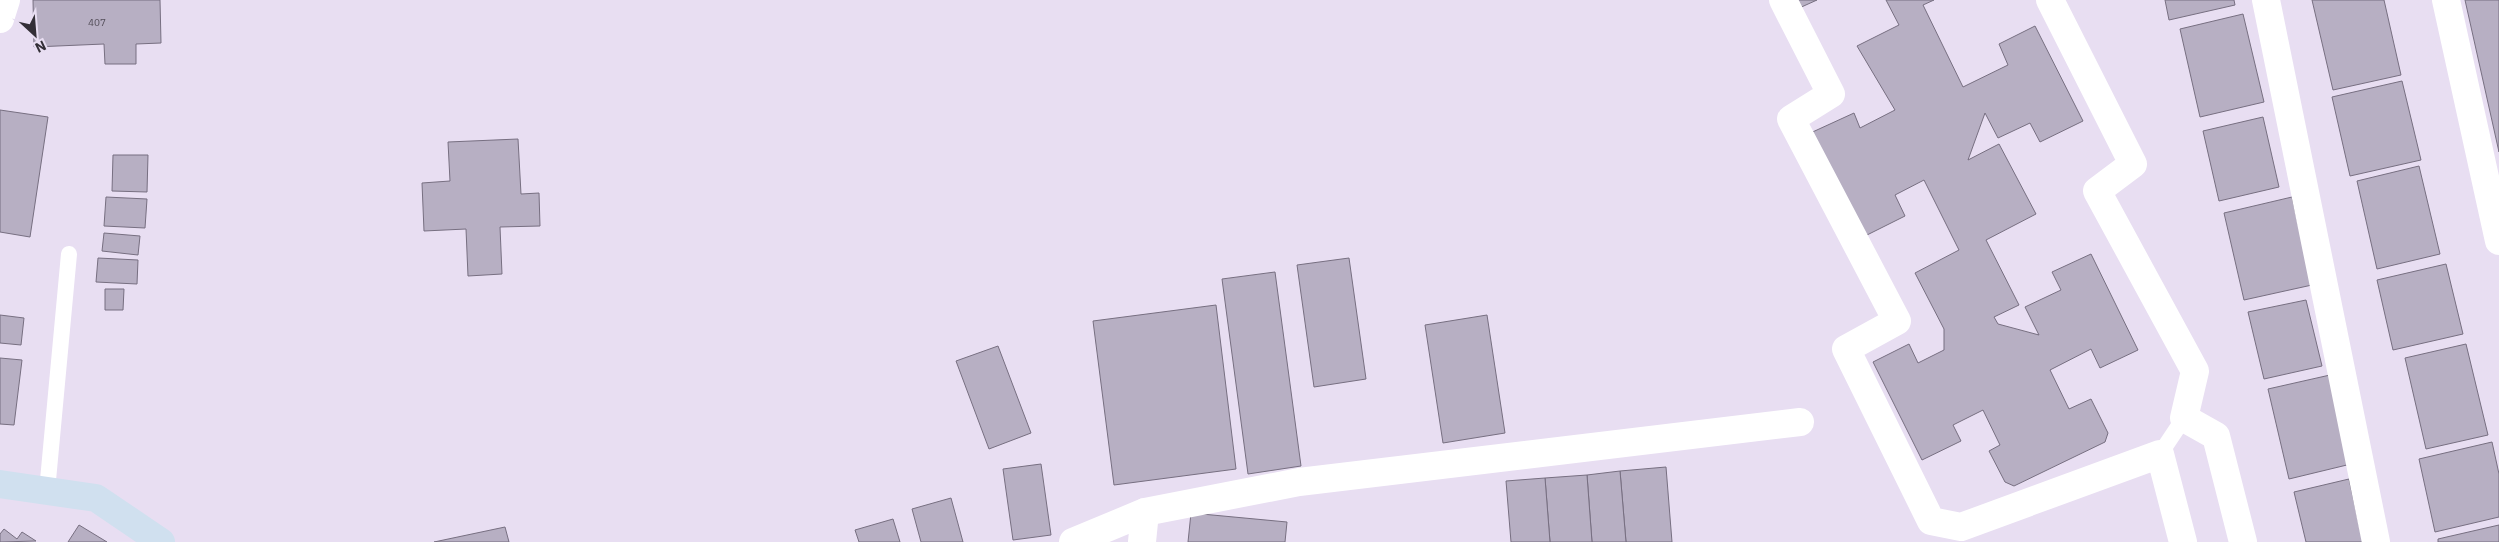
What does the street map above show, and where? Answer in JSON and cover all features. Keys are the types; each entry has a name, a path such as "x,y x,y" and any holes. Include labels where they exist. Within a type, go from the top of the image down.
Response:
{"street":[{"path":"0,19 6,0"},
{"path":"1783,0 1831,94 1791,119 1897,321 1846,349 1931,521 1961,527 2160,454 2182,542"},
{"path":"2050,0 2133,164 2097,191 2195,371 2184,418 2216,436 2243,542"},
{"path":"2266,0 2376,542"},
{"path":"2446,0 2499,241"},
{"path":"1073,542 1144,512 1299,482 1800,422"},
{"path":"0,484 96,498 161,542"},
{"path":"1142,542 1144,512"}],"lane":[{"path":"47,491 69,254"},
{"path":"2160,454 2184,418"}],"building":[{"path":"33,0 160,0 161,43 136,44 136,64 105,64 104,44 34,47"},
{"path":"1792,0 1817,0 1797,9"},
{"path":"1886,0 1934,0 1923,5 1963,87 2008,65 1999,44 2035,26 2083,121 2040,142 2030,123 1998,138 1985,113 1968,160 1999,144 2036,214 1986,240 2019,305 1994,317 1998,324 2039,335 2025,307 2061,290 2052,272 2091,254 2138,350 2100,368 2091,349 2050,370 2069,409 2091,399 2108,433 2105,442 2014,486 2005,482 1989,451 2000,445 1983,410 1953,425 1961,441 1922,460 1873,362 1909,344 1918,363 1944,350 1944,329 1915,273 1959,250 1924,180 1895,195 1905,216 1859,239 1806,135 1854,113 1860,128 1895,110 1857,46 1899,25"},
{"path":"2165,0 2234,0 2235,5 2169,20"},
{"path":"2312,0 2384,0 2401,75 2333,90"},
{"path":"2465,0 2499,0 2499,152"},
{"path":"2243,14 2264,102 2200,117 2180,29"},
{"path":"2402,81 2421,160 2350,176 2332,97"},
{"path":"0,110 48,117 30,237 0,232"},
{"path":"2263,117 2279,187 2219,201 2203,131"},
{"path":"518,139 521,194 539,193 540,226 500,227 502,274 468,276 466,229 424,231 422,183 450,181 448,142"},
{"path":"113,155 148,155 147,192 112,191"},
{"path":"2419,166 2440,254 2377,269 2357,181"},
{"path":"106,197 147,199 145,228 104,226"},
{"path":"2292,197 2312,285 2244,300 2224,213"},
{"path":"104,233 140,236 138,255 102,251"},
{"path":"98,258 138,260 137,284 96,282"},
{"path":"1349,258 1366,379 1314,387 1297,265"},
{"path":"2446,264 2463,334 2393,350 2377,280"},
{"path":"1275,272 1301,466 1248,474 1222,279"},
{"path":"105,289 124,289 123,310 105,310"},
{"path":"2306,300 2322,366 2264,379 2248,312"},
{"path":"1216,305 1236,469 1114,485 1093,321"},
{"path":"0,315 24,318 21,345 0,343"},
{"path":"1487,315 1505,433 1443,443 1425,325"},
{"path":"2466,344 2488,435 2426,449 2405,358"},
{"path":"998,346 1031,433 989,449 956,361"},
{"path":"0,358 22,360 14,425 0,424"},
{"path":"2330,375 2351,464 2289,479 2268,389"},
{"path":"2492,442 2499,474 2499,517 2435,532 2419,459"},
{"path":"1041,464 1051,535 1013,540 1003,469"},
{"path":"1666,467 1672,542 1626,542 1620,471"},
{"path":"1620,471 1626,542 1592,542 1587,475"},
{"path":"1587,475 1592,542 1550,542 1545,478"},
{"path":"1545,478 1550,542 1511,542 1506,481"},
{"path":"2349,479 2363,542 2306,542 2294,492"},
{"path":"951,498 963,542 921,542 912,509"},
{"path":"1191,513 1287,522 1285,542 1188,542"},
{"path":"893,519 900,542 859,542 855,530"},
{"path":"79,525 107,542 68,542"},
{"path":"2499,525 2499,542 2438,542 2438,539"},
{"path":"505,527 509,542 434,542"},
{"path":"4,529 17,539 22,532 36,541 0,542 0,534"}]}
